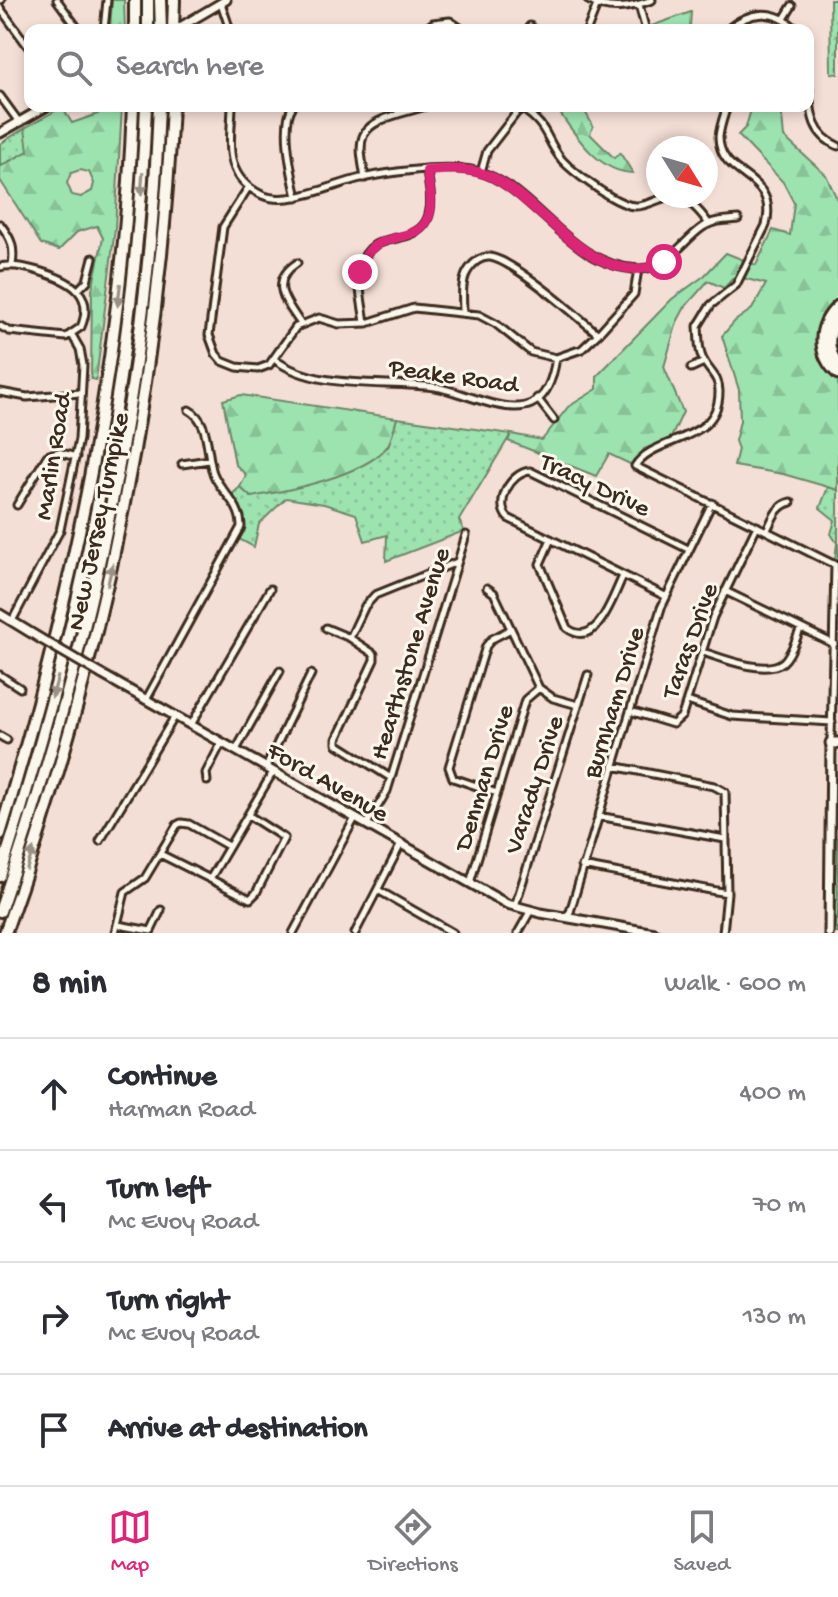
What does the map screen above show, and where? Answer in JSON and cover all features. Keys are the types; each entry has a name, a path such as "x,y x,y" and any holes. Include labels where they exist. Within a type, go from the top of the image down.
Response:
{"highway":[{"path":"135,0 135,24"},
{"path":"148,0 148,24"},
{"path":"160,0 161,24"},
{"path":"174,0 174,24"},
{"name":"New Jersey Turnpike","path":"0,834 60,618 95,458 121,286 133,112"},
{"name":"New Jersey Turnpike","path":"0,876 67,643 108,460 133,287 146,112"},
{"name":"New Jersey Turnpike","path":"0,911 66,697 112,505 144,302 159,112"},
{"name":"New Jersey Turnpike","path":"5,933 74,715 101,616 125,508 157,306 172,112"},
{"path":"838,306 827,318 821,339 825,358 838,374"},
{"path":"838,318 829,338 830,350 838,365"}],"street":[{"path":"57,0 75,24"},
{"path":"105,24 107,0"},
{"path":"588,0 614,8 652,0"},
{"path":"184,24 223,1 229,24"},
{"path":"589,24 597,5"},
{"path":"639,5 644,24"},
{"path":"784,19 792,6"},
{"path":"0,8 24,41"},
{"path":"735,24 756,13 784,19 790,24"},
{"path":"432,24 450,21 454,24"},
{"path":"0,96 19,122"},
{"path":"0,133 36,112"},
{"path":"232,112 231,160 236,176 248,188 266,197 297,197 365,178 458,168 481,173 509,188 588,252 612,264 638,269 664,262 709,224 738,219"},
{"path":"289,112 290,171 297,197"},
{"path":"365,178 359,146 365,132 383,119 405,112"},
{"path":"481,173 487,151 517,112"},
{"path":"527,112 542,125 565,163 620,202 635,206 646,203"},
{"path":"725,112 720,132 724,157 760,186 765,195 768,215 757,247 736,285 711,305 698,326 704,362 715,374 719,390 716,407 700,428 646,453 635,466 835,565 832,722 835,741 829,933"},
{"path":"812,112 813,123 823,137 838,146"},
{"path":"365,323 360,272 365,255 381,240 415,233 427,220 431,204 427,171"},
{"path":"248,188 223,227 209,335 222,361 237,367 260,368 274,359 301,324 319,318 339,324 365,323 414,308 479,315 531,352 556,358 582,349 598,334 634,294 638,269"},
{"path":"696,208 709,224"},
{"path":"0,224 12,241 15,252 12,265"},
{"path":"463,313 467,271 479,260 492,257 557,299 598,334"},
{"path":"78,290 87,281 93,258"},
{"path":"297,263 288,269 282,279 282,288 283,298 301,324"},
{"path":"0,267 12,265 33,269 78,290 84,300 86,316 81,327 72,335 59,338 9,331 0,326"},
{"name":"Marlin Road","path":"12,621 57,540 76,457 82,357 72,335"},
{"name":"Peake Road","path":"274,359 297,373 353,382 435,387 508,407 525,406 550,385 556,358"},
{"path":"691,368 704,362"},
{"path":"0,392 27,397 81,393"},
{"path":"537,398 554,420"},
{"path":"146,701 241,527 238,506 214,477 202,421 189,410"},
{"path":"700,428 705,434"},
{"path":"17,505 47,456 58,452 76,457"},
{"path":"182,464 209,460"},
{"name":"Tracy Drive","path":"665,596 504,513 502,500 511,483 523,472 536,473 688,549"},
{"path":"767,530 778,508 791,502"},
{"name":"Burnham Drive","path":"565,917 570,912 665,596 712,503"},
{"name":"Taras Drive","path":"630,711 673,724 682,716 713,617 757,526"},
{"name":"Hearthstone Avenue","path":"367,825 387,791 466,535"},
{"path":"551,539 541,558 541,570 567,628 574,633 583,634 600,625 623,576"},
{"path":"350,638 365,606 375,595 457,561"},
{"path":"487,588 494,593 539,688 553,698 578,705"},
{"path":"191,725 270,589"},
{"path":"725,591 834,644"},
{"name":"Ford Avenue","path":"0,614 146,701 515,906 655,933"},
{"path":"326,628 371,650 374,660 337,744 391,778"},
{"path":"703,652 726,661 775,666 787,658 801,628"},
{"path":"497,793 453,778 449,767 486,646 492,639 511,629"},
{"path":"236,750 280,671"},
{"path":"210,879 248,815 311,674"},
{"path":"0,675 20,688"},
{"name":"Varady Drive","path":"515,906 588,675"},
{"name":"Denman Drive","path":"470,883 525,700 539,688"},
{"path":"687,701 732,716 832,722"},
{"path":"100,841 175,716"},
{"path":"0,736 7,740"},
{"path":"207,781 206,773 222,742"},
{"path":"613,766 714,786 725,792 727,893 723,933"},
{"path":"160,854 247,898 256,893 284,838 248,815"},
{"path":"598,816 725,839"},
{"path":"293,933 355,818"},
{"path":"115,933 125,892 145,878 177,825 184,822 228,846"},
{"path":"355,933 401,844"},
{"path":"582,866 727,893"},
{"path":"378,890 453,933"},
{"path":"118,925 151,931 161,910"},
{"path":"518,933 531,910"}],"green space":[{"path":"112,0 124,0 125,24 110,24"},
{"path":"830,0 838,0 838,74 831,73"},
{"path":"691,12 690,24 657,24"},
{"path":"53,112 65,112 72,123 99,112 122,112 115,228 96,380 91,379 92,290 103,238 97,226 77,232 59,250 41,244 0,180 0,167 28,151 25,128","holes":["80,170 89,172 94,183 92,191 81,197 72,195 67,183 71,173"]},
{"path":"559,112 585,112 593,126 590,134 614,158 620,153 633,173 609,166 578,139"},
{"path":"750,112 782,112 784,137 826,175 838,201 838,301 821,321 817,341 823,360 838,381 838,490 783,474 734,466 740,421 739,390 722,336 735,321 752,309 766,284 735,276 724,288 708,281 685,307 677,322 664,367 683,412 671,438 644,449 632,465 609,454 596,476 508,441 511,434 542,440 568,407 597,389 597,376 672,299 704,276 726,253 756,265 773,230 790,235 794,203 783,182 738,135 746,127"},
{"path":"25,128 29,151 0,166 0,144"},
{"path":"241,395 397,418 386,448 360,467 323,481 251,497 240,487 246,475 235,464 223,400"},
{"path":"397,418 511,434 459,520 464,531 386,561 387,535 365,541 356,514 324,504 286,498 259,524 254,547 237,538 240,513 229,497 240,487 251,497 388,447"},
{"path":"828,487 838,490 838,561 835,559 837,543 831,534 835,520 820,508"},
{"path":"836,837 838,933 834,933"}],"route":[{"path":"360,272 365,255 381,240 415,233 427,220 431,204 427,171 458,168 500,181 546,221 598,258 638,269 664,262"}]}
